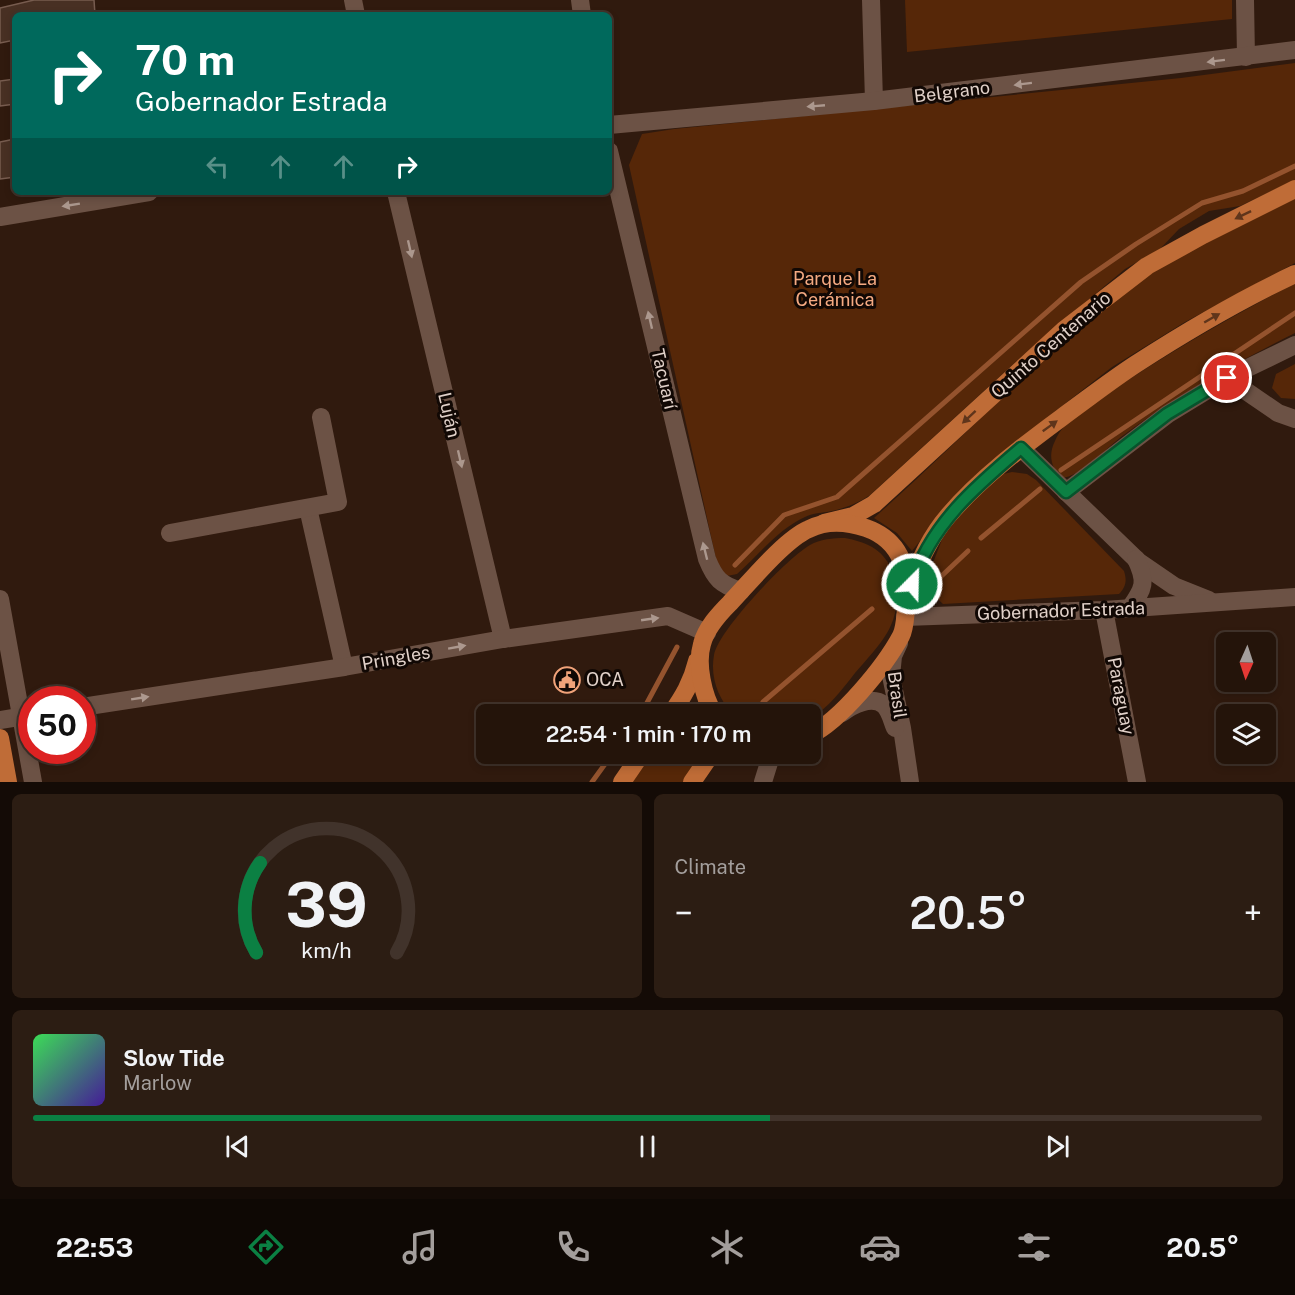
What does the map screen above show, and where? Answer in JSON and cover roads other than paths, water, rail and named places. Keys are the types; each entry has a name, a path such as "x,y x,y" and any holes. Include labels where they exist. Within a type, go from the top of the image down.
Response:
{"main road":[{"name":"Quinto Centenario","path":"704,639 718,615 792,539 807,529 853,516 874,504 1064,330 1147,266 1295,189"},
{"path":"908,596 919,564 947,518 981,482 1021,448 1135,364 1257,292 1295,274"},
{"path":"821,727 856,695 879,668 904,625 908,596 907,572 890,542 877,532 854,524 824,523"},
{"path":"678,704 693,677 704,639"},
{"path":"704,639 703,688 708,704"},
{"path":"0,738 8,782"},
{"path":"622,782 634,764"},
{"path":"692,782 704,764"}],"street":[{"path":"871,0 874,101"},
{"path":"1245,0 1246,57"},
{"name":"Belgrano","path":"612,125 874,101 1295,50"},
{"name":"Tacuarí","path":"612,164 707,560 713,575 726,587 741,591"},
{"path":"0,216 130,195"},
{"name":"Luján","path":"397,195 502,639"},
{"path":"1066,492 1167,414 1227,378 1295,345"},
{"path":"1227,378 1278,413 1295,419"},
{"path":"170,533 338,502 321,417"},
{"name":"Gobernador Estrada","path":"1021,448 1136,559 1174,586 1216,602"},
{"path":"308,507 344,667"},
{"path":"1130,608 1141,592 1144,575 1136,559"},
{"name":"Gobernador Estrada","path":"904,625 1295,597"},
{"path":"0,599 19,686"},
{"name":"Paraguay","path":"1104,610 1137,782"},
{"name":"Pringles","path":"96,705 344,667 502,639 668,616 704,639"},
{"name":"Brasil","path":"904,625 893,656 891,676 910,782"},
{"name":"Brasil","path":"821,728 855,704 876,701 884,705 890,714 905,758"},
{"path":"0,720 18,717"},
{"path":"31,764 33,782"},
{"path":"764,782 769,764"}],"waterway":[{"path":"735,565 784,515 837,497 1081,282 1202,203 1243,191 1295,166"},
{"path":"1061,470 1295,313"},
{"path":"981,538 1040,489"},
{"path":"932,585 968,551"},
{"path":"763,702 872,609"},
{"path":"646,704 677,647"},
{"path":"592,782 605,764"}],"place":[{"name":"OCA","path":"567,680"}],"park label":[{"name":"Parque La Cerámica","path":"835,289"}]}
